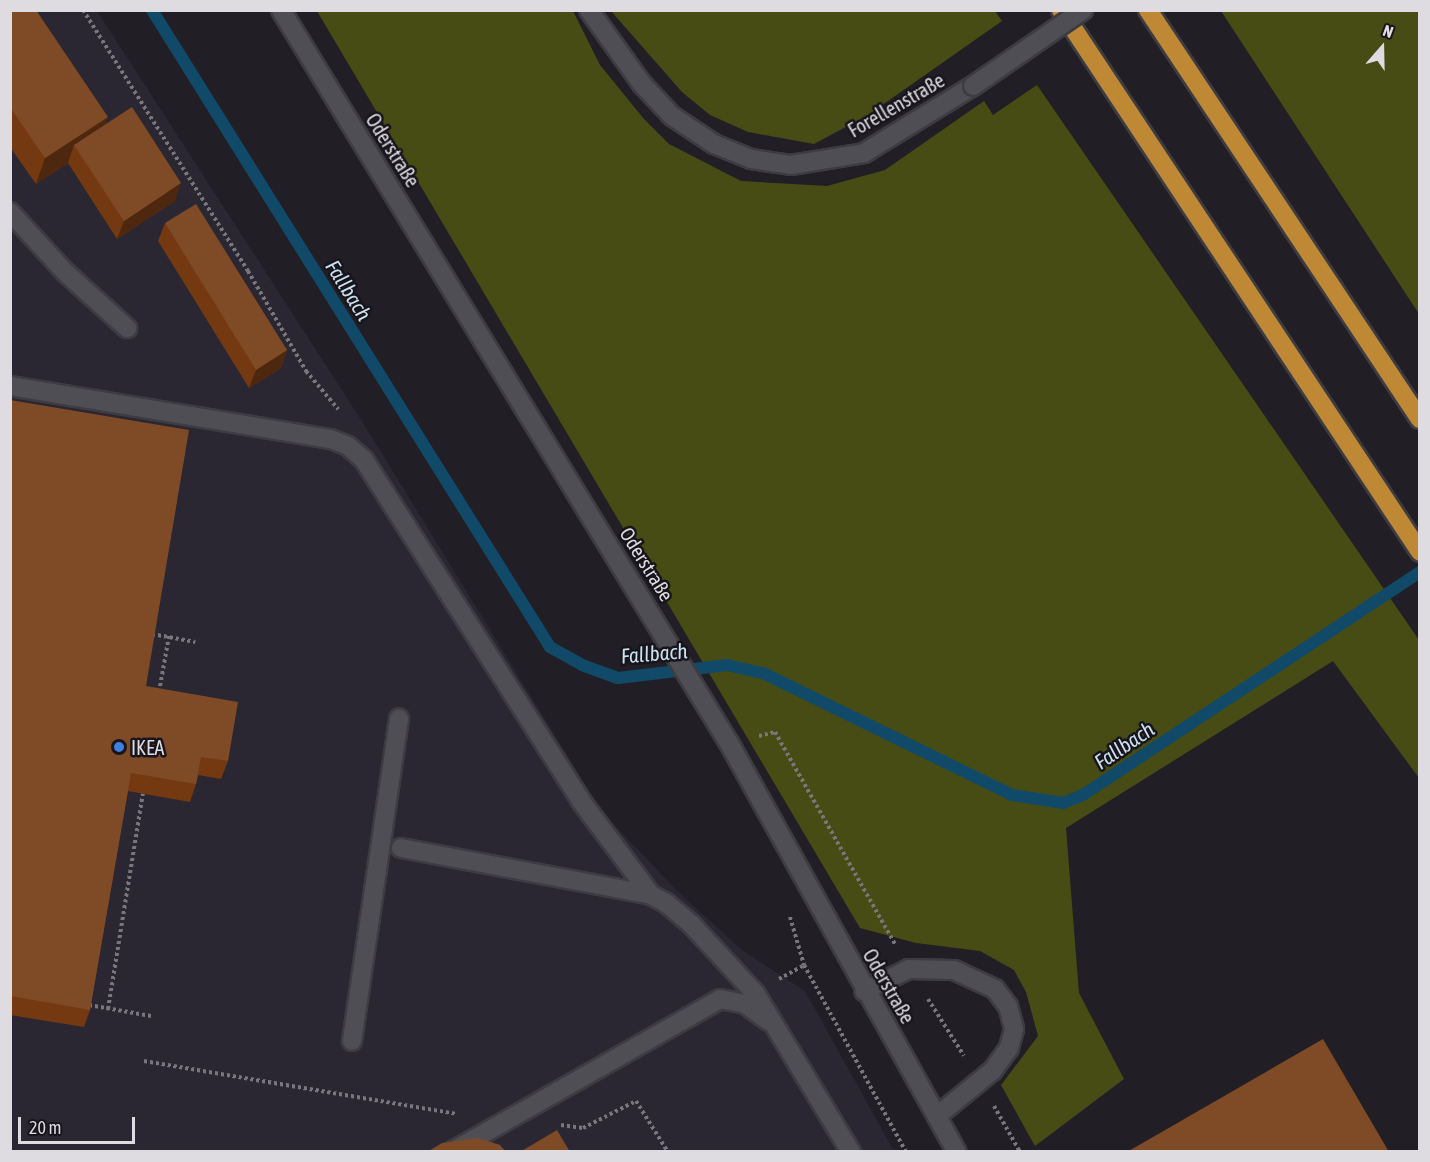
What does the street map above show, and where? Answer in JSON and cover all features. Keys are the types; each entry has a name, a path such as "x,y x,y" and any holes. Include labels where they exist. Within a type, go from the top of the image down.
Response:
{"highway":[{"path":"1061,10 1419,552"},
{"path":"1148,10 1419,419"}],"street":[{"name":"Oderstraße","path":"281,10 729,743 864,991 957,1152"},
{"name":"Forellenstraße","path":"589,10 642,84 672,116 714,144 751,159 791,165 864,153 973,86 1083,10"},
{"path":"10,212 65,272 128,328"},
{"path":"10,386 331,439 348,446 364,460 581,801 651,895 691,924 727,960 755,993 789,1044 851,1152"},
{"path":"352,1041 399,718"},
{"path":"401,848 651,895"},
{"path":"864,991 909,969 954,970 995,988 1008,1006 1014,1029 1009,1048 979,1081 937,1116"},
{"path":"451,1152 720,999 745,1004 765,1018 789,1044"}],"path":[{"path":"83,10 248,271 306,371 338,409 348,446"},
{"path":"151,633 195,642"},
{"path":"158,697 169,636"},
{"path":"729,743 775,732 909,969 1020,1152"},
{"path":"108,1008 143,794"},
{"path":"789,915 804,965 906,1152"},
{"path":"88,1005 151,1016"},
{"path":"144,1061 465,1115 478,1136"}],"shaded area":[{"path":"10,11 97,11 365,426 602,812 677,891 743,951 805,991 894,1151 11,1151"}],"green space":[{"path":"317,11 573,11 600,65 644,119 669,144 741,181 827,186 885,170 984,101 993,115 1037,85 1419,640 1419,778 1333,661 1066,828 1079,993 1124,1079 1035,1146 1001,1085 1038,1036 1026,992 1014,970 980,951 916,943 860,928"},
{"path":"611,11 995,11 1002,21 868,115 814,144 748,132 710,115 682,92"},
{"path":"1221,11 1419,11 1419,314"}],"building":[{"path":"10,10 36,10 108,117 45,158 10,107"},
{"path":"132,107 181,183 124,221 74,145"},
{"path":"196,204 287,350 256,370 165,223"},
{"name":"IKEA","path":"10,400 189,430 146,686 238,702 228,761 201,757 196,784 131,773 90,1010 11,996 10,999"},
{"path":"1323,1039 1389,1152 1127,1152"},
{"path":"557,1130 570,1152 520,1152"},
{"path":"478,1138 500,1145 506,1152 427,1152 442,1143"}],"waterway":[{"name":"Fallbach","path":"152,10 550,647 582,665 618,678 727,665 763,673 1012,795 1063,803 1083,795 1420,572"}],"place":[{"name":"IKEA","path":"119,747"}]}
